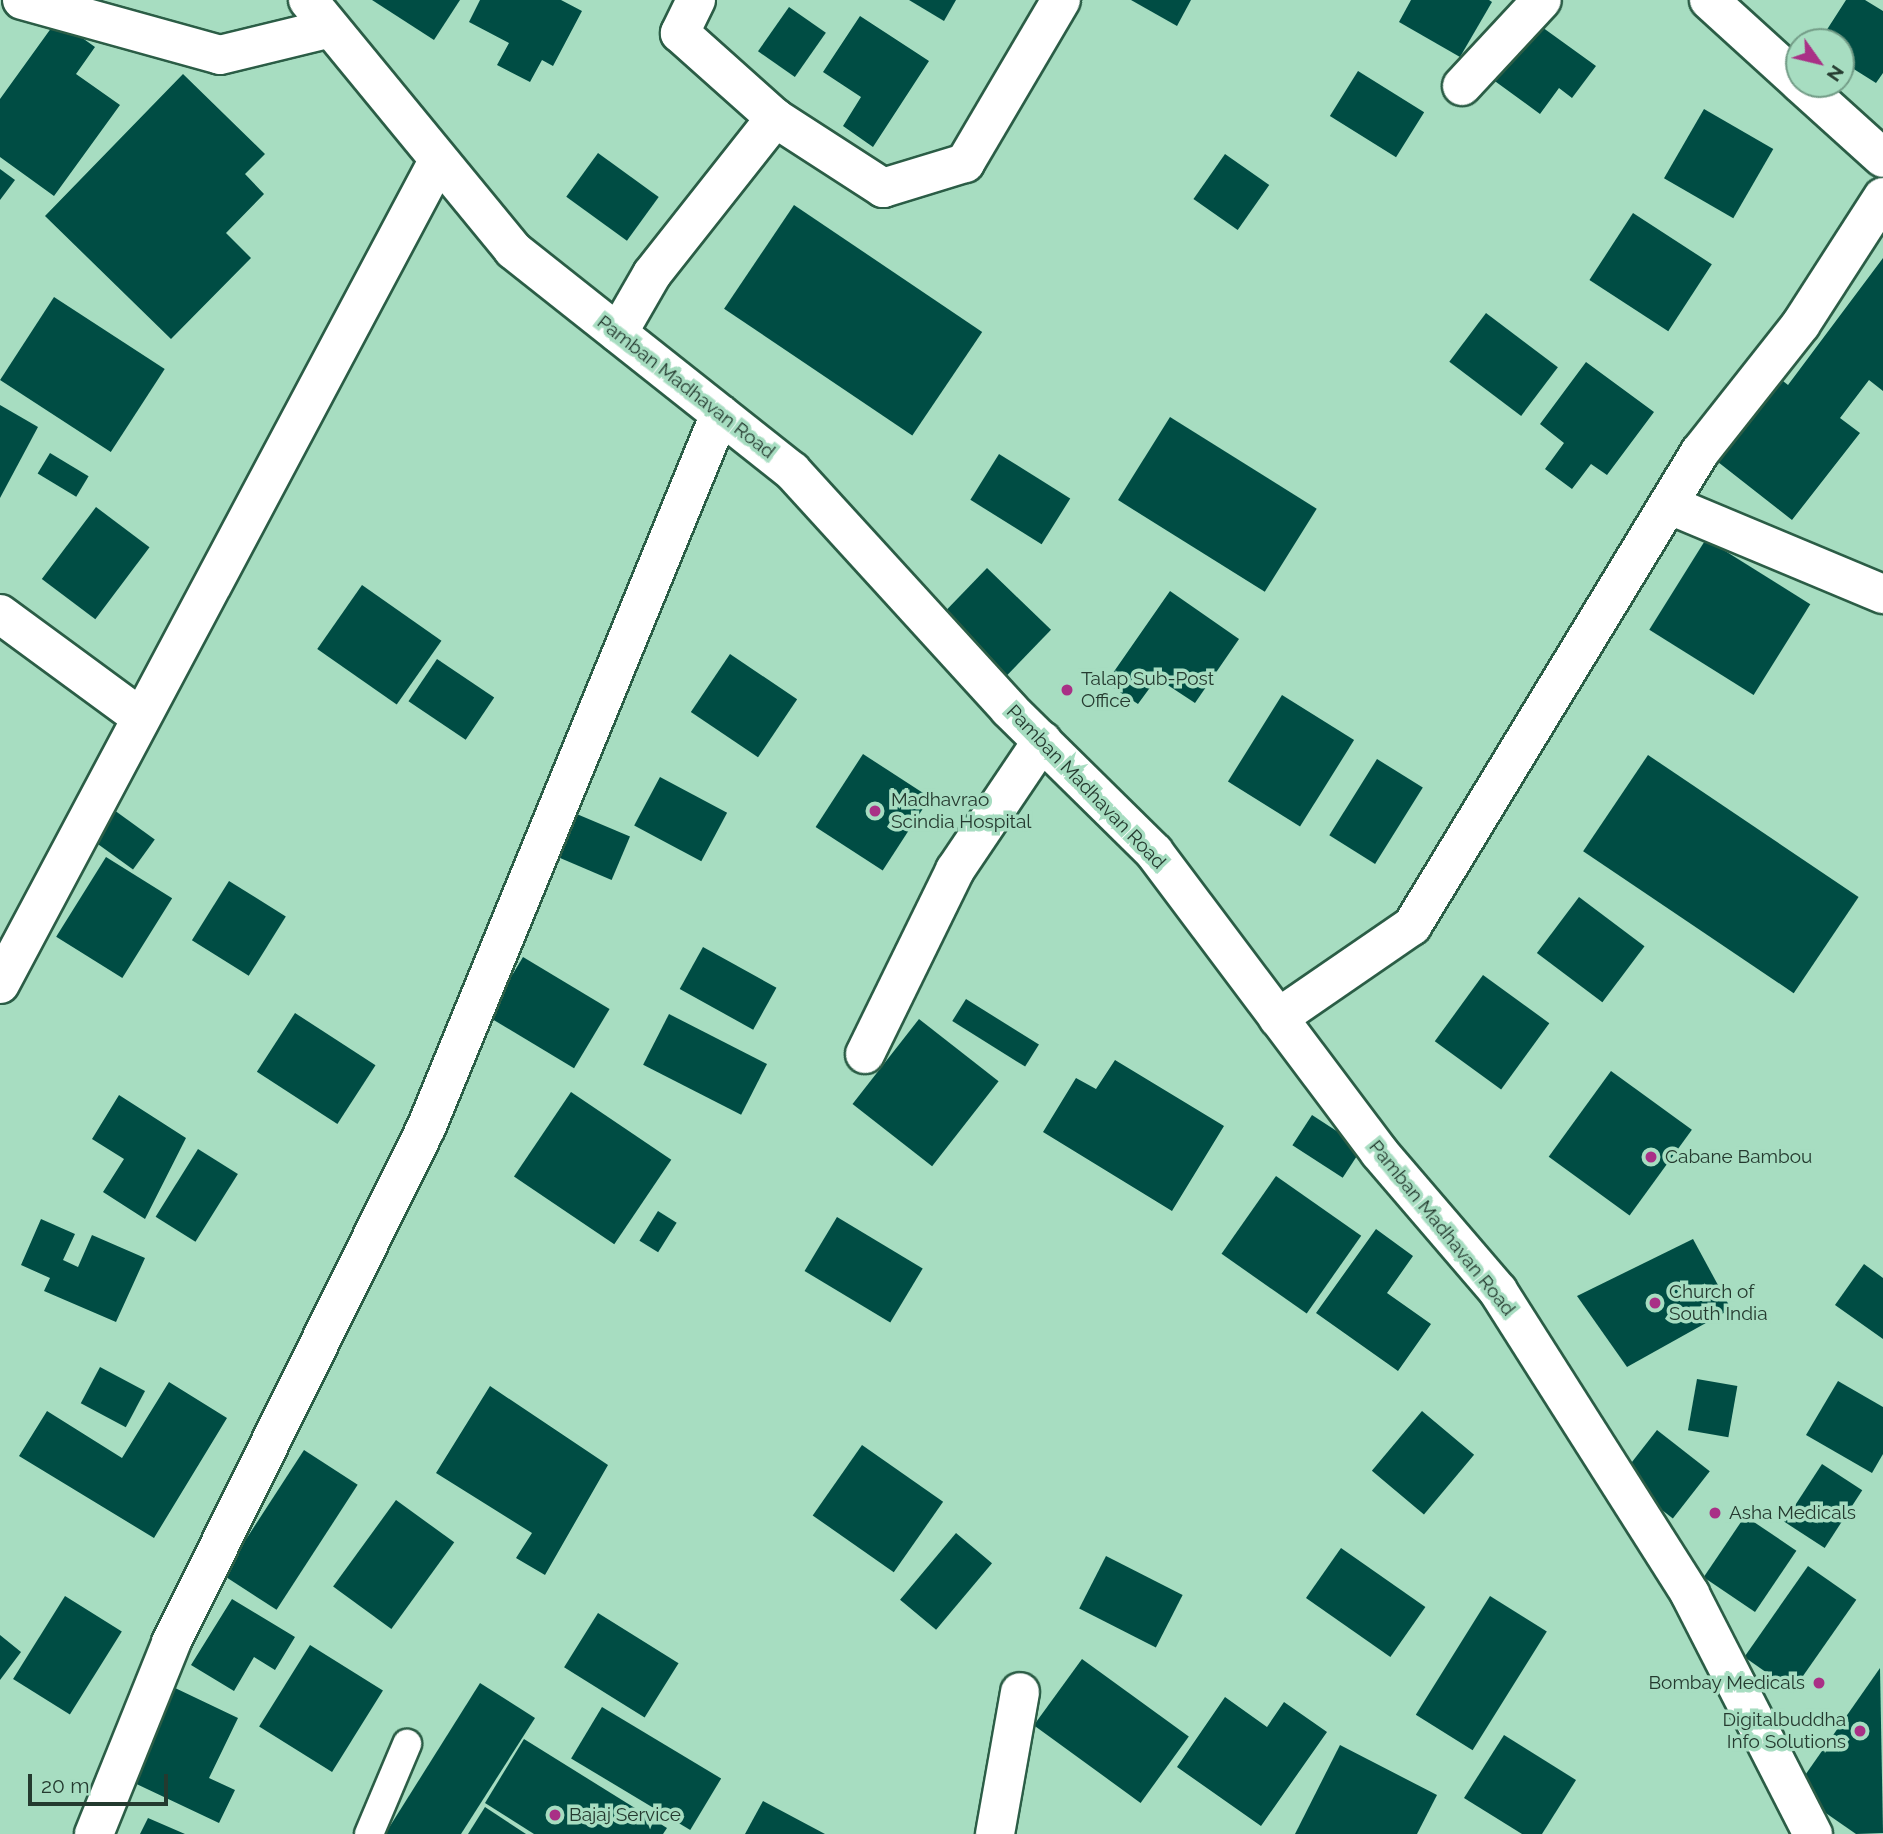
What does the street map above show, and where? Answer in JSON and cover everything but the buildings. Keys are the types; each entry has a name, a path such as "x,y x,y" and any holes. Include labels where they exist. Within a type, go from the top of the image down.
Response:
{"street":[{"path":"22,0 220,55 318,14"},
{"path":"696,0 680,33 775,118 883,188 965,163 1061,0"},
{"path":"1462,86 1542,0"},
{"path":"1709,0 1785,69"},
{"name":"Pamban Madhavan Road","path":"318,14 513,250 792,471 1042,741 1154,852 1278,1018 1498,1292 1690,1594 1813,1834"},
{"path":"1817,98 1883,158"},
{"path":"618,333 652,274 775,118"},
{"path":"0,984 438,161"},
{"path":"1278,1018 1412,926 1700,452 1801,324 1883,197"},
{"path":"94,1834 171,1643 426,1128 720,414"},
{"path":"1670,505 1883,594"},
{"path":"0,614 140,717"},
{"path":"865,1054 955,870 1042,741"},
{"path":"995,1834 1020,1692"}],"lane":[{"path":"369,1834 407,1744"}],"place":[{"name":"Talap Sub-Post Office","path":"1067,690"},
{"name":"Madhavrao Scindia Hospital","path":"875,811"},
{"name":"Cabane Bambou","path":"1651,1157"},
{"name":"Church of South India","path":"1655,1303"},
{"name":"Asha Medicals","path":"1715,1513"},
{"name":"Bombay Medicals","path":"1819,1683"},
{"name":"Digitalbuddha Info Solutions","path":"1860,1731"},
{"name":"Bajaj Service","path":"555,1815"}]}
